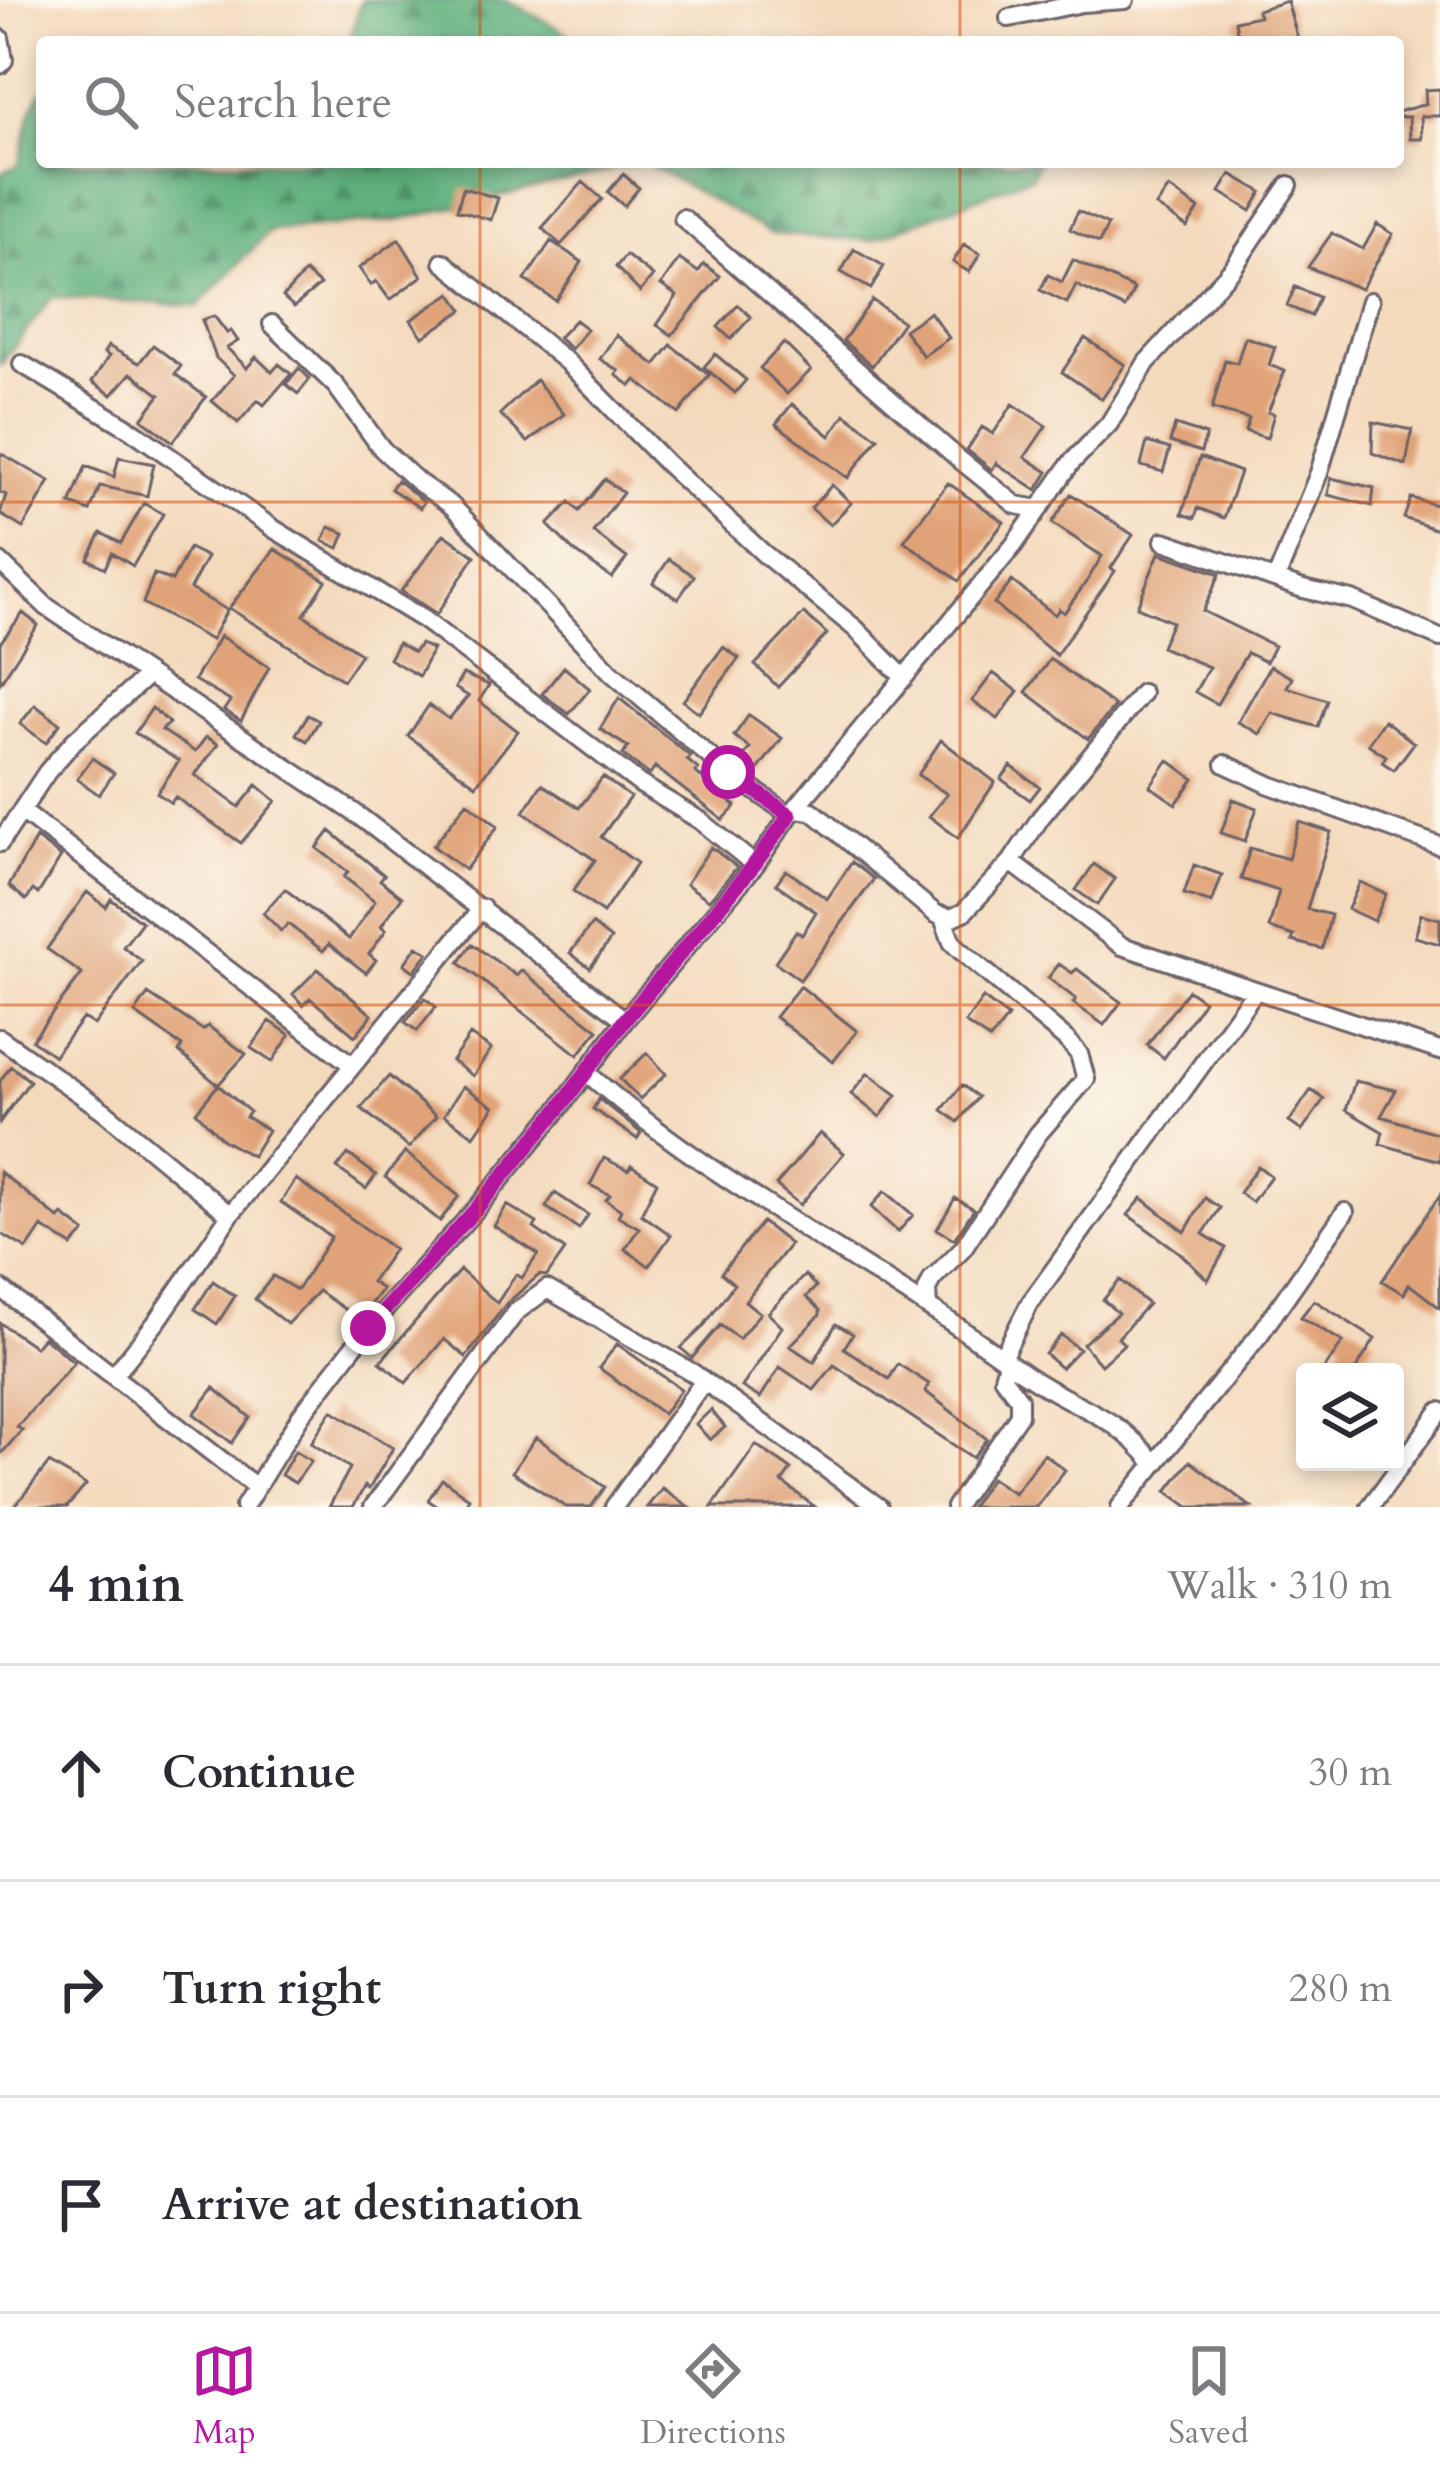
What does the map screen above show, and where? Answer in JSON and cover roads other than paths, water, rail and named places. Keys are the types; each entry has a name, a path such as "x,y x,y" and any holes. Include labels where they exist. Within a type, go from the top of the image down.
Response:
{"street":[{"path":"1009,19 1082,3 1125,0"},
{"path":"0,38 4,60 0,65"},
{"path":"244,1507 301,1414 368,1328 477,1208 801,807 1024,530 1071,463 1109,424 1147,362 1233,268 1289,184"},
{"path":"683,218 1016,505 1039,509"},
{"path":"443,262 567,362 666,463 763,553 856,628 904,677"},
{"path":"1277,577 1319,473 1370,301"},
{"path":"272,324 336,386 382,449 452,506 602,663 728,772 801,807 943,918 952,942 1068,1040 1078,1054 1087,1079 1038,1134 963,1248 932,1279 928,1306"},
{"path":"22,364 130,429 274,529 424,620 640,784 701,821 754,865"},
{"path":"1016,505 1024,530"},
{"path":"1164,541 1303,589 1352,600 1440,638"},
{"path":"0,562 47,608 355,813 625,1020"},
{"path":"0,843 46,772 146,677"},
{"path":"943,918 964,912 1011,862 1041,817 1142,693"},
{"path":"1225,764 1440,846"},
{"path":"23,812 352,1065"},
{"path":"1011,862 1123,946 1440,1051"},
{"path":"115,1374 230,1215 482,908"},
{"path":"955,1507 1019,1415 1019,1399 1004,1378 1004,1360 1030,1303 1255,991"},
{"path":"0,1038 91,1101 230,1215"},
{"path":"586,1072 753,1199 928,1306 1043,1386 1112,1421 1154,1463"},
{"path":"1120,1507 1260,1334 1345,1212"},
{"path":"0,1288 256,1487"},
{"path":"374,1507 516,1312 547,1289 704,1381 879,1507"},
{"path":"614,1507 704,1381"},
{"path":"1370,1507 1439,1417"},
{"path":"1419,1440 1440,1444"}]}
